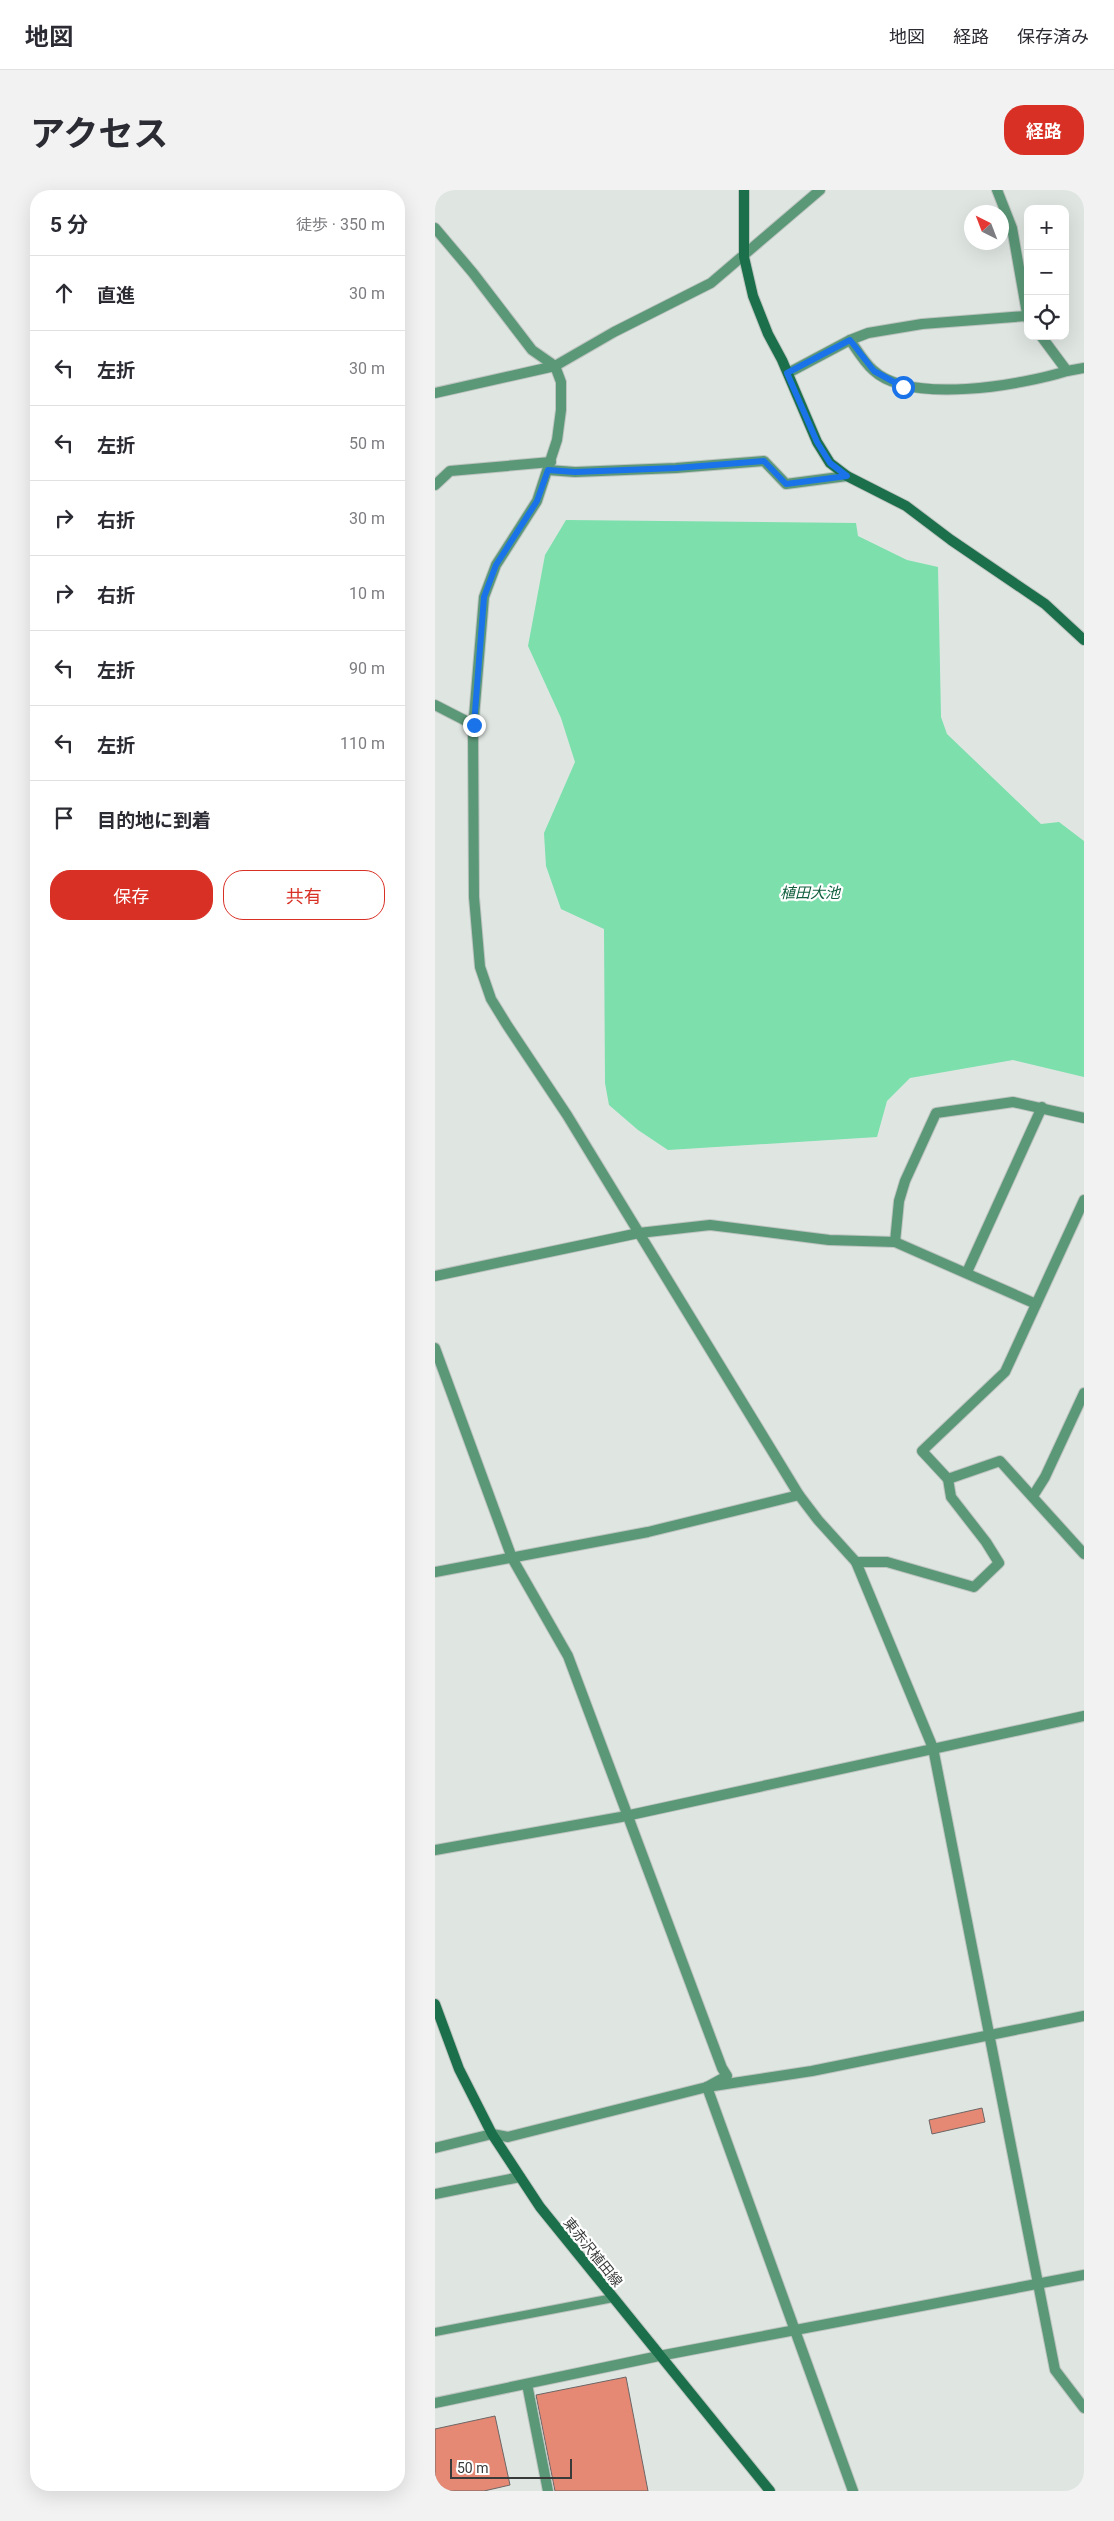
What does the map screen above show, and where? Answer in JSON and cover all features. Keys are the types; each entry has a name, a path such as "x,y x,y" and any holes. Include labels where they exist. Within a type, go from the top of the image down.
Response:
{"street":[{"path":"744,190 744,257 753,296 767,334 787,373 817,442 830,463 847,476 906,506 966,551 1045,604 1084,640"},
{"path":"435,393 555,366 614,332 711,283 744,257 820,190"},
{"path":"997,190 1012,228 1024,299"},
{"path":"435,228 473,273 532,350 555,366 561,382 561,410 557,440 537,501 496,565 484,597 474,725 474,897 480,967 491,999 567,1115 799,1495 818,1520 856,1562 933,1748 991,2035 1037,2284 1055,2370 1084,2408"},
{"path":"787,373 850,340 868,333 922,324 1024,317"},
{"path":"850,340 874,371 903,387 969,390 1045,378 1084,368"},
{"path":"1044,340 1067,371"},
{"path":"435,485 450,471 549,466 575,472 676,468 764,461 786,484 847,476"},
{"path":"435,705 474,725"},
{"path":"895,1242 899,1201 905,1181 936,1114 1013,1102 1084,1118"},
{"path":"967,1272 1042,1107"},
{"path":"856,1562 887,1562 974,1587 999,1562 951,1497 948,1479 922,1451 1005,1372 1084,1200"},
{"path":"435,1276 639,1234 710,1225 829,1240 895,1242 967,1272 1036,1304"},
{"path":"435,1348 512,1558 568,1656 722,2068 727,2076 707,2088"},
{"path":"1033,1496 1045,1477 1084,1393"},
{"path":"948,1479 1000,1461 1084,1554"},
{"path":"435,1572 648,1532 799,1495"},
{"path":"435,1850 627,1816 1084,1716"},
{"name":"東赤沢植田線","path":"435,2004 459,2070 492,2134 540,2207 770,2491"},
{"path":"435,2148 492,2134 508,2137 707,2088 812,2071 1084,2016"},
{"path":"707,2088 853,2491"},
{"path":"435,2194 520,2177"},
{"path":"435,2403 659,2356 1084,2275"},
{"path":"527,2384 548,2491"}],"lane":[{"path":"435,2332 613,2298"}],"water":[{"name":"植田大池","path":"566,520 856,523 858,536 907,560 938,567 941,717 947,734 1041,824 1059,822 1084,841 1084,1077 1013,1060 910,1078 887,1101 877,1137 668,1150 638,1130 609,1105 605,1083 604,929 561,909 546,866 544,833 575,762 561,718 528,646 545,555"}],"building":[{"path":"982,2108 985,2122 932,2134 929,2120"},
{"path":"626,2377 648,2491 555,2491 536,2395"},
{"path":"495,2416 510,2485 484,2491 435,2491 435,2429"}],"route":[{"path":"474,725 484,597 496,565 537,501 548,470 575,472 676,468 764,461 786,484 847,476 830,463 817,442 787,373 850,340 874,371 903,387"}]}
